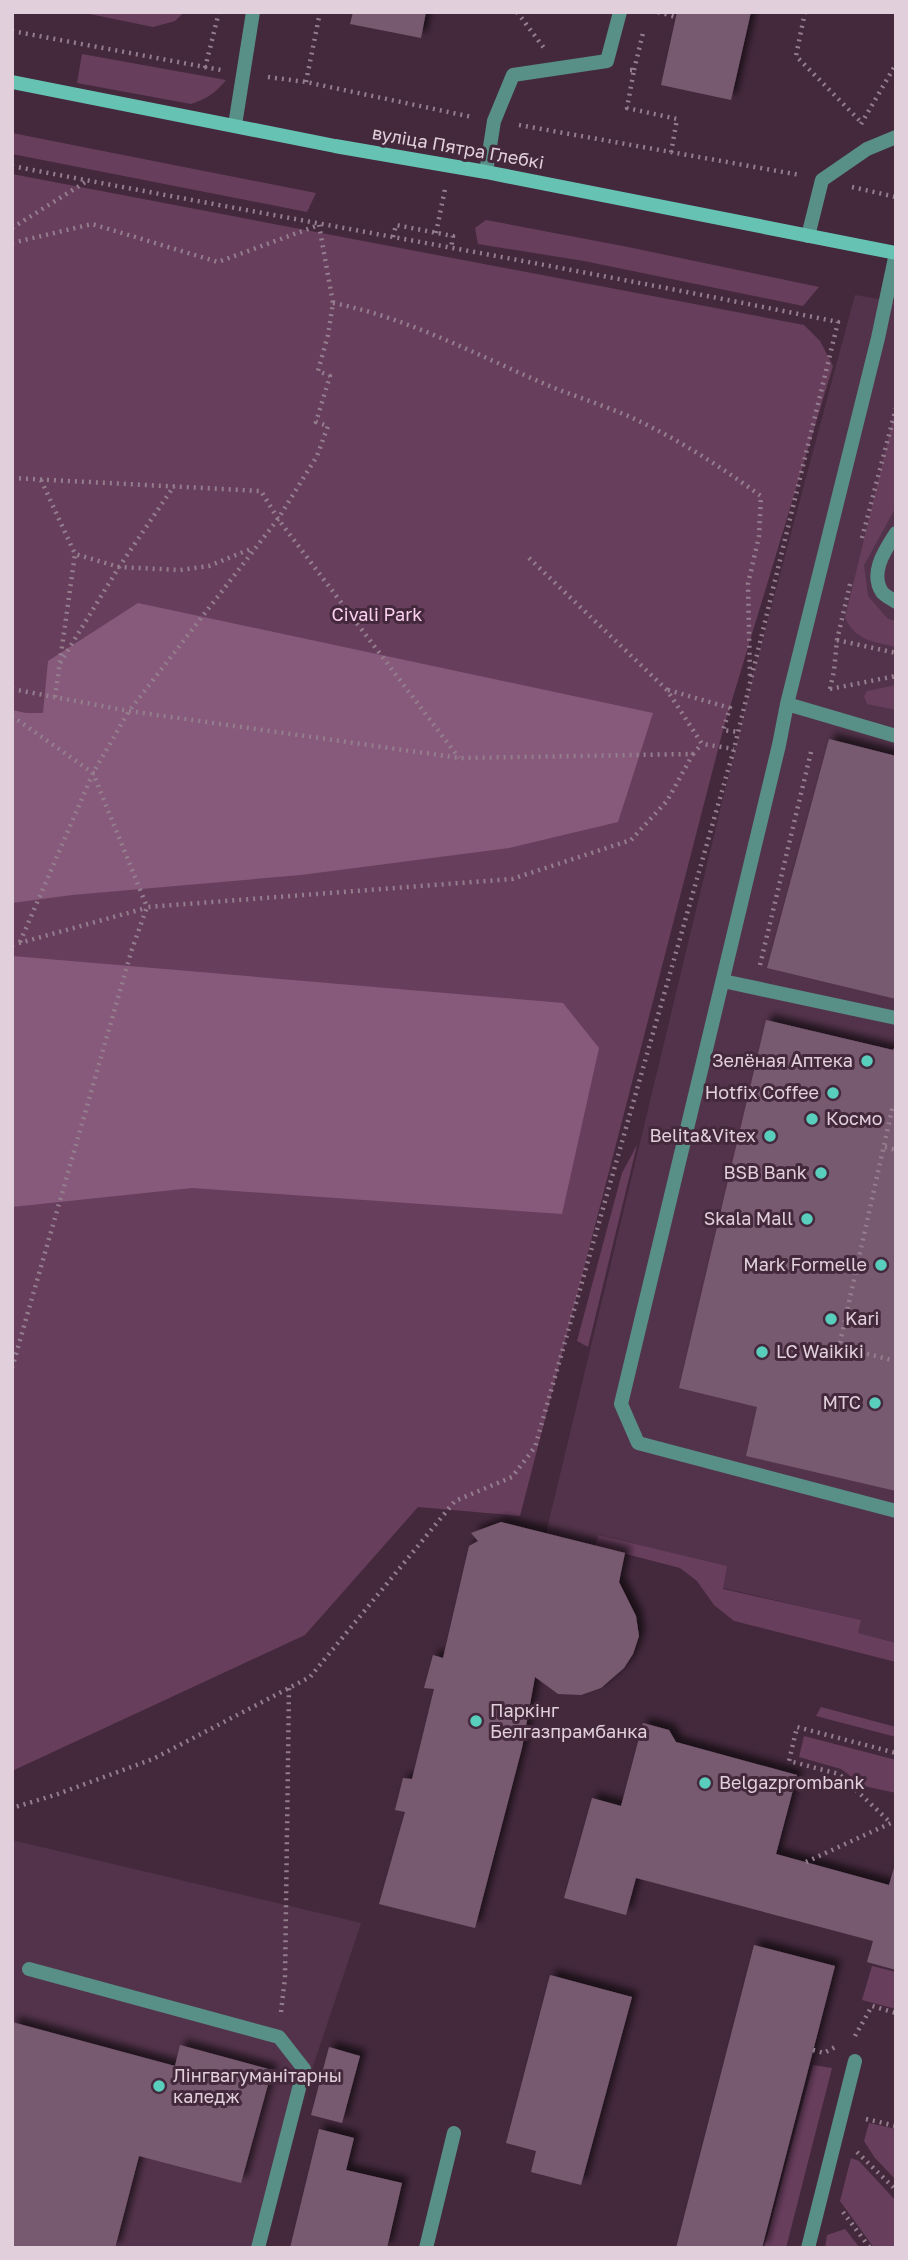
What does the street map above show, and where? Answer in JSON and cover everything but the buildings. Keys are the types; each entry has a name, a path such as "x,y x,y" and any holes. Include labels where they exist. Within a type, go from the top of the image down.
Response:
{"main road":[{"name":"вуліца Пятра Глебкі","path":"12,82 896,253"}],"lane":[{"path":"236,125 253,12"},
{"path":"486,172 494,121 513,75 607,61 620,12"},
{"path":"808,236 822,180 867,149 896,137"},
{"path":"896,253 878,338 787,704 621,1404 638,1443 896,1511"},
{"path":"896,533 877,569 883,593 896,603"},
{"path":"787,704 896,736"},
{"path":"723,981 896,1018"},
{"path":"29,1969 279,2037 304,2068 258,2248"},
{"path":"808,2248 855,2061"},
{"path":"426,2248 454,2133"}],"path":[{"path":"205,68 219,12"},
{"path":"306,82 320,12"},
{"path":"517,12 551,57"},
{"path":"658,12 676,17"},
{"path":"805,12 796,56 862,123"},
{"path":"634,70 645,24"},
{"path":"12,31 205,68 306,82 494,121 792,173 896,197"},
{"path":"852,130 862,123 896,64"},
{"path":"651,113 677,118 671,153"},
{"path":"12,166 676,289 838,322 739,732 535,1447 512,1477 455,1501 310,1677 153,1759 12,1808"},
{"path":"436,233 450,166"},
{"path":"792,173 802,166"},
{"path":"12,228 88,180"},
{"path":"12,243 92,224 218,262 319,225"},
{"path":"20,942 93,774 129,711 278,519 317,456 328,426 316,422 330,376 318,371 333,303 319,225"},
{"path":"393,237 396,225 453,236 451,249"},
{"path":"333,303 362,309 460,345 538,381 628,416 675,439 761,496 759,536 748,584 750,686"},
{"path":"12,478 261,491 278,519 460,758"},
{"path":"41,480 75,554 55,697"},
{"path":"60,663 119,567 174,486"},
{"path":"75,554 119,567 180,569 209,566 256,546"},
{"path":"529,558 667,690 702,744 734,749"},
{"path":"837,640 896,653"},
{"path":"830,689 896,676"},
{"path":"12,689 129,711 460,758 693,754"},
{"path":"667,690 730,708 723,730 739,732"},
{"path":"12,716 93,774 147,908 132,949 12,1368"},
{"path":"12,945 147,908 512,879 631,840 667,801 693,754 702,744"},
{"path":"755,987 811,752"},
{"path":"896,1106 893,1105 839,1347 896,1361"},
{"path":"885,1147 896,1150"},
{"path":"279,2037 285,1978 289,1688"},
{"path":"806,1862 894,1823 839,1774 789,1761 797,1727 896,1753"},
{"path":"813,2050 824,2053 855,2035 872,2006 896,2013"},
{"path":"862,2129 865,2119 896,2126"},
{"path":"859,2140 855,2151 896,2192"},
{"path":"836,2203 870,2248"}],"shaded area":[{"path":"855,295 896,302 896,1643 857,1633 860,1620 723,1588 726,1566 598,1535 595,1546 546,1533 750,686"},
{"path":"138,603 653,713 618,822 509,848 301,875 72,895 12,903 12,710 43,713 48,661"},
{"path":"12,956 563,1003 599,1048 562,1214 192,1188 12,1207"},
{"name":"Лінгвагуманітарны каледж","path":"12,1840 361,1923 252,2248 12,2248"}],"green space":[{"path":"80,12 183,13 175,21 153,27"},
{"path":"82,54 226,80 210,95 191,104 77,83"},
{"path":"12,133 316,193 307,212 12,154"},
{"name":"Civali Park","path":"12,174 804,325 820,341 833,366 723,730 520,1516 418,1507 305,1635 12,1771"},
{"path":"486,220 819,287 803,306 584,261 478,244 475,228"},
{"path":"896,407 896,507 864,565 868,596 888,619 896,621 896,647 860,636 845,618"},
{"path":"896,685 896,710 867,704 864,696 867,691"},
{"path":"637,1145 588,1347 577,1341 622,1173"},
{"path":"598,1535 727,1566 723,1589 861,1620 858,1633 896,1643 896,1662 734,1621 714,1605 697,1581 680,1568 595,1546"},
{"path":"821,1707 896,1727 896,1737 816,1716"},
{"path":"804,1736 896,1760 896,1793 864,1786 841,1769 799,1757"},
{"path":"872,1966 896,1972 896,2009 862,2000"},
{"path":"813,2065 832,2068 786,2248 764,2248"},
{"path":"869,2123 896,2129 896,2180 875,2158 864,2141"},
{"path":"851,2158 859,2161 896,2201 896,2248 874,2248 840,2201"},
{"path":"845,2229 860,2248 825,2248 827,2235"}],"place":[{"name":"Зелёная Аптека","path":"867,1061"},
{"name":"Hotfix Coffee","path":"833,1093"},
{"name":"Космо","path":"812,1119"},
{"name":"Belita&Vitex","path":"770,1136"},
{"name":"BSB Bank","path":"821,1173"},
{"name":"Skala Mall","path":"807,1219"},
{"name":"Mark Formelle","path":"881,1265"},
{"name":"Kari","path":"831,1319"},
{"name":"LC Waikiki","path":"762,1352"},
{"name":"МТС","path":"875,1403"},
{"name":"Паркінг Белгазпрамбанка","path":"476,1721"},
{"name":"Belgazprombank","path":"705,1783"},
{"name":"Лінгвагуманітарны каледж","path":"159,2086"}]}
